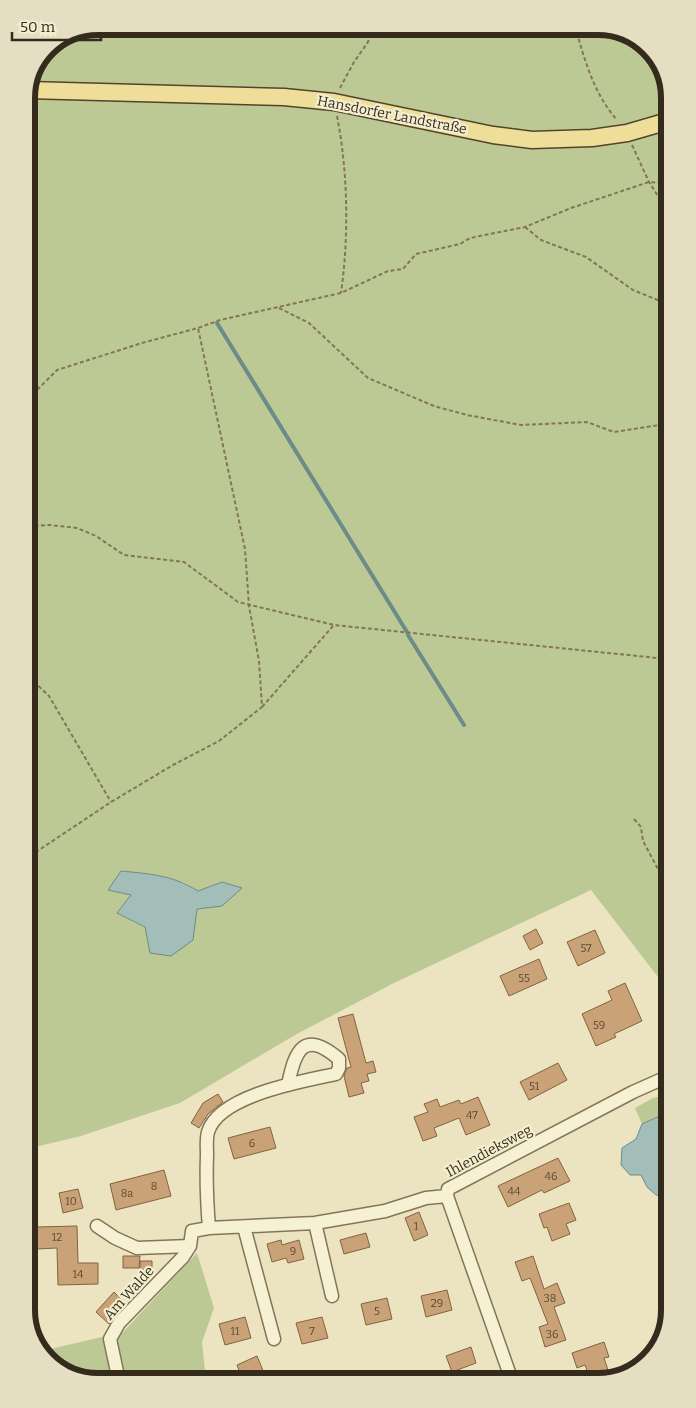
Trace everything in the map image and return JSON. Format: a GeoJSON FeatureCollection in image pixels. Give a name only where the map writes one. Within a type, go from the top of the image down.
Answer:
{"type":"FeatureCollection","features":[{"type":"Feature","properties":{"kind":"main road","name":"Hansdorfer Landstraße"},"geometry":{"type":"LineString","coordinates":[[36,90],[284,97],[334,102],[493,135],[532,140],[592,138],[627,133],[661,123]]}},
{"type":"Feature","properties":{"kind":"street","name":"Ihlendieksweg"},"geometry":{"type":"LineString","coordinates":[[509,1373],[447,1196],[448,1189],[633,1092],[661,1080]]}},
{"type":"Feature","properties":{"kind":"street"},"geometry":{"type":"LineString","coordinates":[[209,1228],[206,1186],[208,1132],[217,1117],[234,1105],[251,1096],[288,1085]]}},
{"type":"Feature","properties":{"kind":"street","name":"Am Walde"},"geometry":{"type":"LineString","coordinates":[[117,1373],[110,1339],[119,1323],[190,1246],[192,1231],[209,1228],[315,1223],[385,1211],[426,1198],[447,1196]]}},
{"type":"Feature","properties":{"kind":"street"},"geometry":{"type":"LineString","coordinates":[[315,1223],[332,1296]]}},
{"type":"Feature","properties":{"kind":"street","name":"Am Walde"},"geometry":{"type":"LineString","coordinates":[[97,1226],[137,1248],[190,1246]]}},
{"type":"Feature","properties":{"kind":"street"},"geometry":{"type":"LineString","coordinates":[[244,1227],[274,1339]]}},
{"type":"Feature","properties":{"kind":"path"},"geometry":{"type":"LineString","coordinates":[[341,293],[346,261],[345,179],[341,136],[334,102],[354,62],[368,42],[370,35]]}},
{"type":"Feature","properties":{"kind":"path"},"geometry":{"type":"LineString","coordinates":[[578,35],[591,77],[604,106],[627,133],[648,182],[661,201]]}},
{"type":"Feature","properties":{"kind":"path"},"geometry":{"type":"LineString","coordinates":[[35,392],[57,370],[220,320],[341,293],[388,271],[403,269],[416,254],[460,244],[470,238],[525,226],[648,182],[661,183]]}},
{"type":"Feature","properties":{"kind":"path"},"geometry":{"type":"LineString","coordinates":[[525,226],[541,240],[586,256],[633,290],[661,301]]}},
{"type":"Feature","properties":{"kind":"path"},"geometry":{"type":"LineString","coordinates":[[278,307],[309,323],[368,378],[434,406],[467,415],[521,425],[587,422],[614,432],[661,425]]}},
{"type":"Feature","properties":{"kind":"path"},"geometry":{"type":"LineString","coordinates":[[198,328],[245,548],[250,606],[259,661],[262,707]]}},
{"type":"Feature","properties":{"kind":"path"},"geometry":{"type":"LineString","coordinates":[[35,525],[50,524],[77,528],[96,536],[124,555],[184,562],[238,602],[334,625],[661,659]]}},
{"type":"Feature","properties":{"kind":"path"},"geometry":{"type":"LineString","coordinates":[[35,853],[111,802],[173,765],[220,741],[262,707],[334,625]]}},
{"type":"Feature","properties":{"kind":"path"},"geometry":{"type":"LineString","coordinates":[[35,683],[49,696],[111,802]]}},
{"type":"Feature","properties":{"kind":"path"},"geometry":{"type":"LineString","coordinates":[[634,819],[641,827],[643,841],[661,875]]}},
{"type":"Feature","properties":{"kind":"green space"},"geometry":{"type":"Polygon","coordinates":[[[98,35],[602,35],[619,38],[630,43],[643,53],[653,66],[660,85],[661,98],[661,981],[591,890],[394,983],[295,1035],[180,1103],[81,1136],[35,1147],[35,94],[41,70],[48,59],[66,43],[77,38],[98,35]],[[183,882],[132,894],[118,914],[145,927],[193,940],[197,909],[222,906],[222,882],[198,891],[183,882]]]}},
{"type":"Feature","properties":{"kind":"green space"},"geometry":{"type":"Polygon","coordinates":[[[661,1096],[661,1116],[642,1124],[635,1108],[653,1098],[661,1096]]]}},
{"type":"Feature","properties":{"kind":"green space"},"geometry":{"type":"Polygon","coordinates":[[[197,1253],[214,1308],[202,1342],[205,1373],[85,1372],[70,1367],[48,1349],[123,1332],[197,1253]]]}},
{"type":"Feature","properties":{"kind":"water"},"geometry":{"type":"Polygon","coordinates":[[[121,871],[170,878],[198,891],[222,882],[242,888],[222,906],[197,909],[193,940],[171,956],[150,953],[145,927],[117,913],[131,895],[108,890],[121,871]]]}},
{"type":"Feature","properties":{"kind":"water"},"geometry":{"type":"Polygon","coordinates":[[[661,1116],[661,1195],[656,1195],[647,1187],[641,1175],[630,1175],[621,1165],[622,1148],[636,1139],[642,1124],[661,1116]]]}},
{"type":"Feature","properties":{"kind":"building"},"geometry":{"type":"Polygon","coordinates":[[[536,929],[543,943],[530,950],[523,936],[536,929]]]}},
{"type":"Feature","properties":{"kind":"building"},"geometry":{"type":"Polygon","coordinates":[[[595,930],[605,953],[578,966],[567,942],[595,930]]]}},
{"type":"Feature","properties":{"kind":"building"},"geometry":{"type":"Polygon","coordinates":[[[539,959],[547,979],[509,996],[500,976],[539,959]]]}},
{"type":"Feature","properties":{"kind":"building"},"geometry":{"type":"Polygon","coordinates":[[[625,983],[642,1021],[614,1034],[616,1037],[596,1046],[582,1014],[612,1000],[608,991],[625,983]]]}},
{"type":"Feature","properties":{"kind":"building"},"geometry":{"type":"Polygon","coordinates":[[[353,1014],[366,1063],[373,1061],[376,1072],[367,1074],[369,1081],[361,1083],[364,1093],[349,1097],[344,1076],[347,1068],[351,1067],[338,1018],[353,1014]]]}},
{"type":"Feature","properties":{"kind":"building"},"geometry":{"type":"Polygon","coordinates":[[[558,1063],[567,1080],[529,1100],[520,1082],[558,1063]]]}},
{"type":"Feature","properties":{"kind":"building"},"geometry":{"type":"Polygon","coordinates":[[[218,1094],[223,1102],[208,1114],[199,1128],[191,1123],[203,1103],[218,1094]]]}},
{"type":"Feature","properties":{"kind":"building"},"geometry":{"type":"Polygon","coordinates":[[[478,1097],[490,1125],[466,1135],[459,1118],[434,1128],[437,1136],[423,1141],[414,1117],[428,1112],[424,1104],[437,1099],[440,1107],[459,1100],[461,1104],[478,1097]]]}},
{"type":"Feature","properties":{"kind":"building"},"geometry":{"type":"Polygon","coordinates":[[[270,1127],[276,1148],[234,1159],[228,1138],[270,1127]]]}},
{"type":"Feature","properties":{"kind":"building"},"geometry":{"type":"Polygon","coordinates":[[[558,1158],[570,1181],[544,1193],[542,1190],[508,1207],[498,1186],[558,1158]]]}},
{"type":"Feature","properties":{"kind":"building"},"geometry":{"type":"Polygon","coordinates":[[[164,1170],[171,1196],[116,1210],[110,1184],[164,1170]]]}},
{"type":"Feature","properties":{"kind":"building"},"geometry":{"type":"Polygon","coordinates":[[[78,1189],[83,1208],[63,1213],[59,1193],[78,1189]]]}},
{"type":"Feature","properties":{"kind":"building"},"geometry":{"type":"Polygon","coordinates":[[[569,1203],[576,1220],[566,1224],[570,1234],[552,1241],[547,1227],[544,1228],[539,1214],[569,1203]]]}},
{"type":"Feature","properties":{"kind":"building"},"geometry":{"type":"Polygon","coordinates":[[[419,1212],[428,1235],[414,1241],[405,1218],[419,1212]]]}},
{"type":"Feature","properties":{"kind":"building"},"geometry":{"type":"Polygon","coordinates":[[[77,1226],[78,1263],[98,1263],[98,1284],[58,1285],[57,1248],[37,1249],[37,1227],[77,1226]]]}},
{"type":"Feature","properties":{"kind":"building"},"geometry":{"type":"Polygon","coordinates":[[[366,1233],[370,1247],[344,1254],[340,1240],[366,1233]]]}},
{"type":"Feature","properties":{"kind":"building"},"geometry":{"type":"Polygon","coordinates":[[[281,1240],[282,1245],[299,1240],[304,1259],[288,1263],[286,1258],[272,1262],[267,1244],[281,1240]]]}},
{"type":"Feature","properties":{"kind":"building"},"geometry":{"type":"Polygon","coordinates":[[[123,1256],[140,1256],[139,1268],[123,1268],[123,1256]]]}},
{"type":"Feature","properties":{"kind":"building"},"geometry":{"type":"Polygon","coordinates":[[[533,1256],[544,1289],[557,1283],[565,1303],[554,1307],[566,1340],[545,1347],[539,1327],[548,1324],[530,1278],[522,1281],[515,1262],[533,1256]]]}},
{"type":"Feature","properties":{"kind":"building"},"geometry":{"type":"Polygon","coordinates":[[[140,1261],[152,1261],[152,1274],[140,1274],[140,1261]]]}},
{"type":"Feature","properties":{"kind":"building"},"geometry":{"type":"Polygon","coordinates":[[[447,1290],[452,1310],[426,1317],[421,1296],[447,1290]]]}},
{"type":"Feature","properties":{"kind":"building"},"geometry":{"type":"Polygon","coordinates":[[[114,1292],[126,1304],[109,1324],[96,1312],[114,1292]]]}},
{"type":"Feature","properties":{"kind":"building"},"geometry":{"type":"Polygon","coordinates":[[[387,1298],[392,1319],[366,1325],[361,1304],[387,1298]]]}},
{"type":"Feature","properties":{"kind":"building"},"geometry":{"type":"Polygon","coordinates":[[[245,1317],[251,1338],[225,1345],[219,1324],[245,1317]]]}},
{"type":"Feature","properties":{"kind":"building"},"geometry":{"type":"Polygon","coordinates":[[[322,1317],[328,1338],[302,1344],[296,1323],[322,1317]]]}},
{"type":"Feature","properties":{"kind":"building"},"geometry":{"type":"Polygon","coordinates":[[[604,1342],[609,1357],[604,1358],[608,1370],[599,1373],[588,1373],[585,1365],[577,1368],[572,1353],[604,1342]]]}},
{"type":"Feature","properties":{"kind":"building"},"geometry":{"type":"Polygon","coordinates":[[[471,1347],[476,1363],[452,1372],[446,1356],[471,1347]]]}},
{"type":"Feature","properties":{"kind":"building"},"geometry":{"type":"Polygon","coordinates":[[[257,1356],[264,1373],[240,1373],[237,1365],[257,1356]]]}},
{"type":"Feature","properties":{"kind":"waterway"},"geometry":{"type":"LineString","coordinates":[[217,323],[407,632]]}},
{"type":"Feature","properties":{"kind":"waterway"},"geometry":{"type":"LineString","coordinates":[[408,635],[464,725]]}}]}
